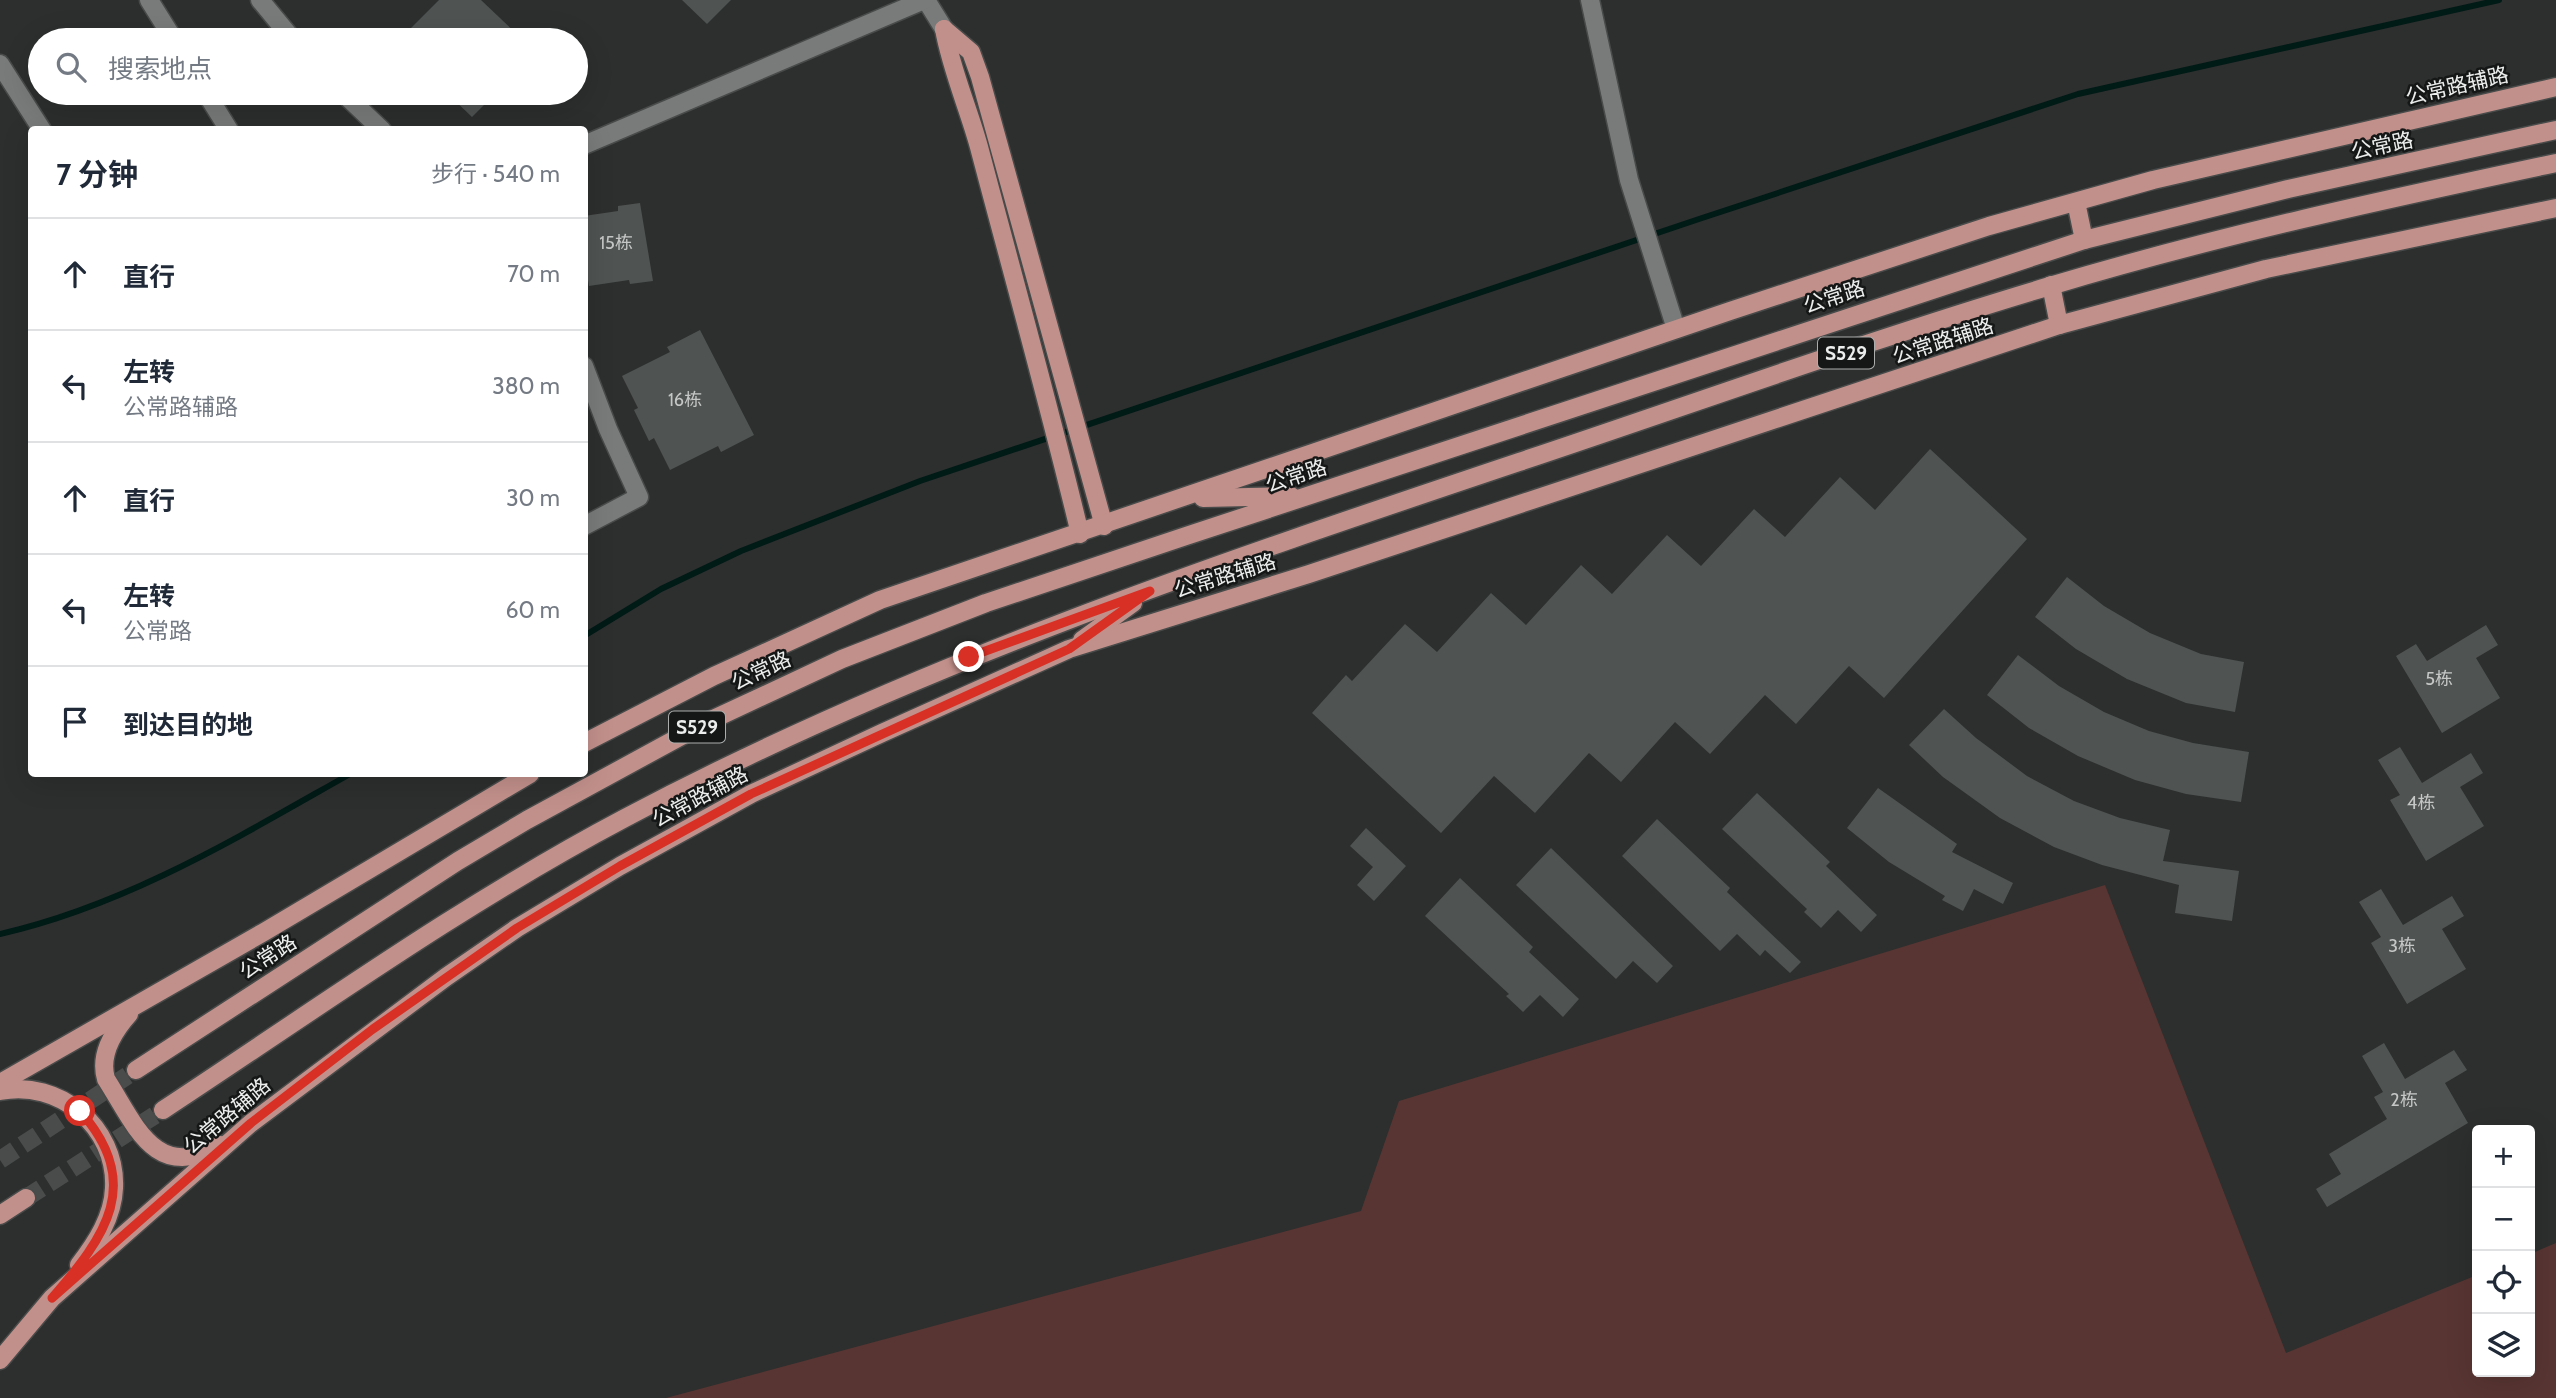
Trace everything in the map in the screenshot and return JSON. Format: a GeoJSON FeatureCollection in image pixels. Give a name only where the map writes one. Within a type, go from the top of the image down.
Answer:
{"type":"FeatureCollection","features":[{"type":"Feature","properties":{"kind":"main road"},"geometry":{"type":"LineString","coordinates":[[944,29],[971,52],[980,77],[1104,526]]}},
{"type":"Feature","properties":{"kind":"main road"},"geometry":{"type":"LineString","coordinates":[[944,29],[949,59],[976,137],[1047,392],[1080,534]]}},
{"type":"Feature","properties":{"kind":"main road","name":"公常路辅路"},"geometry":{"type":"LineString","coordinates":[[588,741],[714,676],[880,600],[1187,498],[1313,451],[1676,329],[1989,226],[2076,202],[2290,146],[2556,87]]}},
{"type":"Feature","properties":{"kind":"main road","name":"公常路"},"geometry":{"type":"LineString","coordinates":[[136,1070],[458,860],[707,722],[842,659],[986,603],[1508,427],[2084,240],[2288,189],[2556,131]]}},
{"type":"Feature","properties":{"kind":"main road","name":"S529"},"geometry":{"type":"LineString","coordinates":[[163,1110],[453,919],[621,820],[794,733],[969,657],[1293,538],[2051,285],[2218,241],[2556,163]]}},
{"type":"Feature","properties":{"kind":"main road"},"geometry":{"type":"LineString","coordinates":[[2076,202],[2084,240]]}},
{"type":"Feature","properties":{"kind":"main road","name":"公常路辅路"},"geometry":{"type":"LineString","coordinates":[[0,1360],[52,1298],[251,1123],[446,977],[517,928],[620,866],[751,794],[1069,649],[1309,574],[2059,325],[2266,268],[2556,208]]}},
{"type":"Feature","properties":{"kind":"main road"},"geometry":{"type":"LineString","coordinates":[[2051,285],[2059,325]]}},
{"type":"Feature","properties":{"kind":"main road"},"geometry":{"type":"LineString","coordinates":[[1187,498],[1312,495]]}},
{"type":"Feature","properties":{"kind":"main road"},"geometry":{"type":"LineString","coordinates":[[1069,649],[1150,591]]}},
{"type":"Feature","properties":{"kind":"main road"},"geometry":{"type":"LineString","coordinates":[[0,1083],[525,777]]}},
{"type":"Feature","properties":{"kind":"main road"},"geometry":{"type":"LineString","coordinates":[[141,1002],[115,1032],[104,1059],[103,1070],[149,1145],[163,1155],[189,1156],[215,1149],[251,1123]]}},
{"type":"Feature","properties":{"kind":"main road"},"geometry":{"type":"LineString","coordinates":[[0,1091],[33,1090],[61,1098],[80,1111],[95,1128],[112,1164],[114,1187],[111,1207],[102,1230],[85,1258],[52,1298]]}},
{"type":"Feature","properties":{"kind":"main road"},"geometry":{"type":"LineString","coordinates":[[0,1215],[26,1198]]}},
{"type":"Feature","properties":{"kind":"street"},"geometry":{"type":"LineString","coordinates":[[149,0],[166,28]]}},
{"type":"Feature","properties":{"kind":"street"},"geometry":{"type":"LineString","coordinates":[[260,0],[283,28]]}},
{"type":"Feature","properties":{"kind":"street"},"geometry":{"type":"LineString","coordinates":[[588,143],[925,0],[944,29]]}},
{"type":"Feature","properties":{"kind":"street"},"geometry":{"type":"LineString","coordinates":[[1590,0],[1633,197],[1676,329]]}},
{"type":"Feature","properties":{"kind":"street"},"geometry":{"type":"LineString","coordinates":[[0,64],[39,126]]}},
{"type":"Feature","properties":{"kind":"street"},"geometry":{"type":"LineString","coordinates":[[213,105],[227,126]]}},
{"type":"Feature","properties":{"kind":"street"},"geometry":{"type":"LineString","coordinates":[[356,105],[378,126]]}},
{"type":"Feature","properties":{"kind":"street"},"geometry":{"type":"LineString","coordinates":[[588,376],[639,497],[588,524]]}},
{"type":"Feature","properties":{"kind":"shaded area"},"geometry":{"type":"Polygon","coordinates":[[[2105,885],[2286,1353],[2472,1277],[2472,1377],[2535,1377],[2535,1252],[2556,1243],[2556,1398],[666,1398],[1361,1211],[1399,1101],[2105,885]]]}},
{"type":"Feature","properties":{"kind":"building"},"geometry":{"type":"Polygon","coordinates":[[[439,0],[481,0],[510,28],[411,28],[439,0]]]}},
{"type":"Feature","properties":{"kind":"building"},"geometry":{"type":"Polygon","coordinates":[[[682,0],[731,0],[707,24],[682,0]]]}},
{"type":"Feature","properties":{"kind":"building"},"geometry":{"type":"Polygon","coordinates":[[[460,105],[484,105],[472,117],[460,105]]]}},
{"type":"Feature","properties":{"kind":"building"},"geometry":{"type":"Polygon","coordinates":[[[640,203],[653,281],[630,284],[629,280],[589,286],[588,215],[618,211],[618,206],[640,203]]]}},
{"type":"Feature","properties":{"kind":"building"},"geometry":{"type":"Polygon","coordinates":[[[700,330],[754,435],[721,452],[718,446],[670,470],[654,438],[649,441],[634,410],[638,408],[622,376],[670,352],[667,347],[700,330]]]}},
{"type":"Feature","properties":{"kind":"building"},"geometry":{"type":"Polygon","coordinates":[[[1930,449],[2027,539],[1884,698],[1849,666],[1796,724],[1765,695],[1710,754],[1675,722],[1621,782],[1589,753],[1535,813],[1494,776],[1441,833],[1312,713],[1346,675],[1352,681],[1405,624],[1437,652],[1491,593],[1526,625],[1581,565],[1612,594],[1667,535],[1701,566],[1754,509],[1785,537],[1840,477],[1875,510],[1930,449]]]}},
{"type":"Feature","properties":{"kind":"building"},"geometry":{"type":"Polygon","coordinates":[[[2067,577],[2104,606],[2150,633],[2201,654],[2244,662],[2235,712],[2186,703],[2127,679],[2076,649],[2035,617],[2067,577]]]}},
{"type":"Feature","properties":{"kind":"building"},"geometry":{"type":"Polygon","coordinates":[[[2486,625],[2498,645],[2476,658],[2500,698],[2442,733],[2396,656],[2416,644],[2427,661],[2486,625]]]}},
{"type":"Feature","properties":{"kind":"building"},"geometry":{"type":"Polygon","coordinates":[[[2018,655],[2059,686],[2104,712],[2149,731],[2193,743],[2249,752],[2241,802],[2186,794],[2135,780],[2078,756],[2029,728],[1987,695],[2018,655]]]}},
{"type":"Feature","properties":{"kind":"building"},"geometry":{"type":"Polygon","coordinates":[[[1944,709],[1976,738],[2027,776],[2074,801],[2120,818],[2170,830],[2163,861],[2239,871],[2232,921],[2175,913],[2179,885],[2102,865],[2054,847],[2000,818],[1943,777],[1909,745],[1944,709]]]}},
{"type":"Feature","properties":{"kind":"building"},"geometry":{"type":"Polygon","coordinates":[[[2400,747],[2422,783],[2471,753],[2483,773],[2460,787],[2484,826],[2426,861],[2390,800],[2400,795],[2378,760],[2400,747]]]}},
{"type":"Feature","properties":{"kind":"building"},"geometry":{"type":"Polygon","coordinates":[[[1878,788],[1957,844],[1952,852],[2013,883],[2003,904],[1974,889],[1963,911],[1942,900],[1945,896],[1889,862],[1847,828],[1878,788]]]}},
{"type":"Feature","properties":{"kind":"building"},"geometry":{"type":"Polygon","coordinates":[[[1757,793],[1830,862],[1826,866],[1877,915],[1861,932],[1838,910],[1821,928],[1804,912],[1807,909],[1722,829],[1757,793]]]}},
{"type":"Feature","properties":{"kind":"building"},"geometry":{"type":"Polygon","coordinates":[[[1657,819],[1730,888],[1727,892],[1801,962],[1790,973],[1765,950],[1760,956],[1737,934],[1720,951],[1622,856],[1657,819]]]}},
{"type":"Feature","properties":{"kind":"building"},"geometry":{"type":"Polygon","coordinates":[[[1366,828],[1406,866],[1374,901],[1357,885],[1373,867],[1350,846],[1366,828]]]}},
{"type":"Feature","properties":{"kind":"building"},"geometry":{"type":"Polygon","coordinates":[[[1551,848],[1673,966],[1657,983],[1633,961],[1616,979],[1516,885],[1551,848]]]}},
{"type":"Feature","properties":{"kind":"building"},"geometry":{"type":"Polygon","coordinates":[[[1460,878],[1533,947],[1529,952],[1579,999],[1563,1017],[1540,995],[1523,1012],[1506,996],[1509,994],[1425,916],[1460,878]]]}},
{"type":"Feature","properties":{"kind":"building"},"geometry":{"type":"Polygon","coordinates":[[[2381,889],[2403,925],[2452,896],[2464,916],[2442,929],[2466,969],[2407,1004],[2371,943],[2381,937],[2359,902],[2381,889]]]}},
{"type":"Feature","properties":{"kind":"building"},"geometry":{"type":"Polygon","coordinates":[[[2384,1043],[2405,1079],[2454,1050],[2467,1070],[2445,1083],[2468,1123],[2327,1207],[2316,1189],[2341,1174],[2329,1154],[2387,1119],[2374,1097],[2383,1092],[2362,1056],[2384,1043]]]}},
{"type":"Feature","properties":{"kind":"waterway"},"geometry":{"type":"LineString","coordinates":[[588,634],[661,589],[741,551],[920,481],[1699,219],[2078,94],[2499,0]]}},
{"type":"Feature","properties":{"kind":"waterway"},"geometry":{"type":"LineString","coordinates":[[0,934],[93,906],[181,867],[345,777]]}},
{"type":"Feature","properties":{"kind":"tunnel"},"geometry":{"type":"LineString","coordinates":[[0,1160],[136,1070]]}},
{"type":"Feature","properties":{"kind":"tunnel"},"geometry":{"type":"LineString","coordinates":[[26,1198],[163,1110]]}},
{"type":"Feature","properties":{"kind":"route"},"geometry":{"type":"LineString","coordinates":[[80,1111],[105,1142],[112,1164],[114,1187],[111,1207],[102,1230],[85,1258],[52,1298],[251,1123],[373,1029],[517,928],[620,866],[751,794],[1069,649],[1150,591],[969,657]]}}]}
